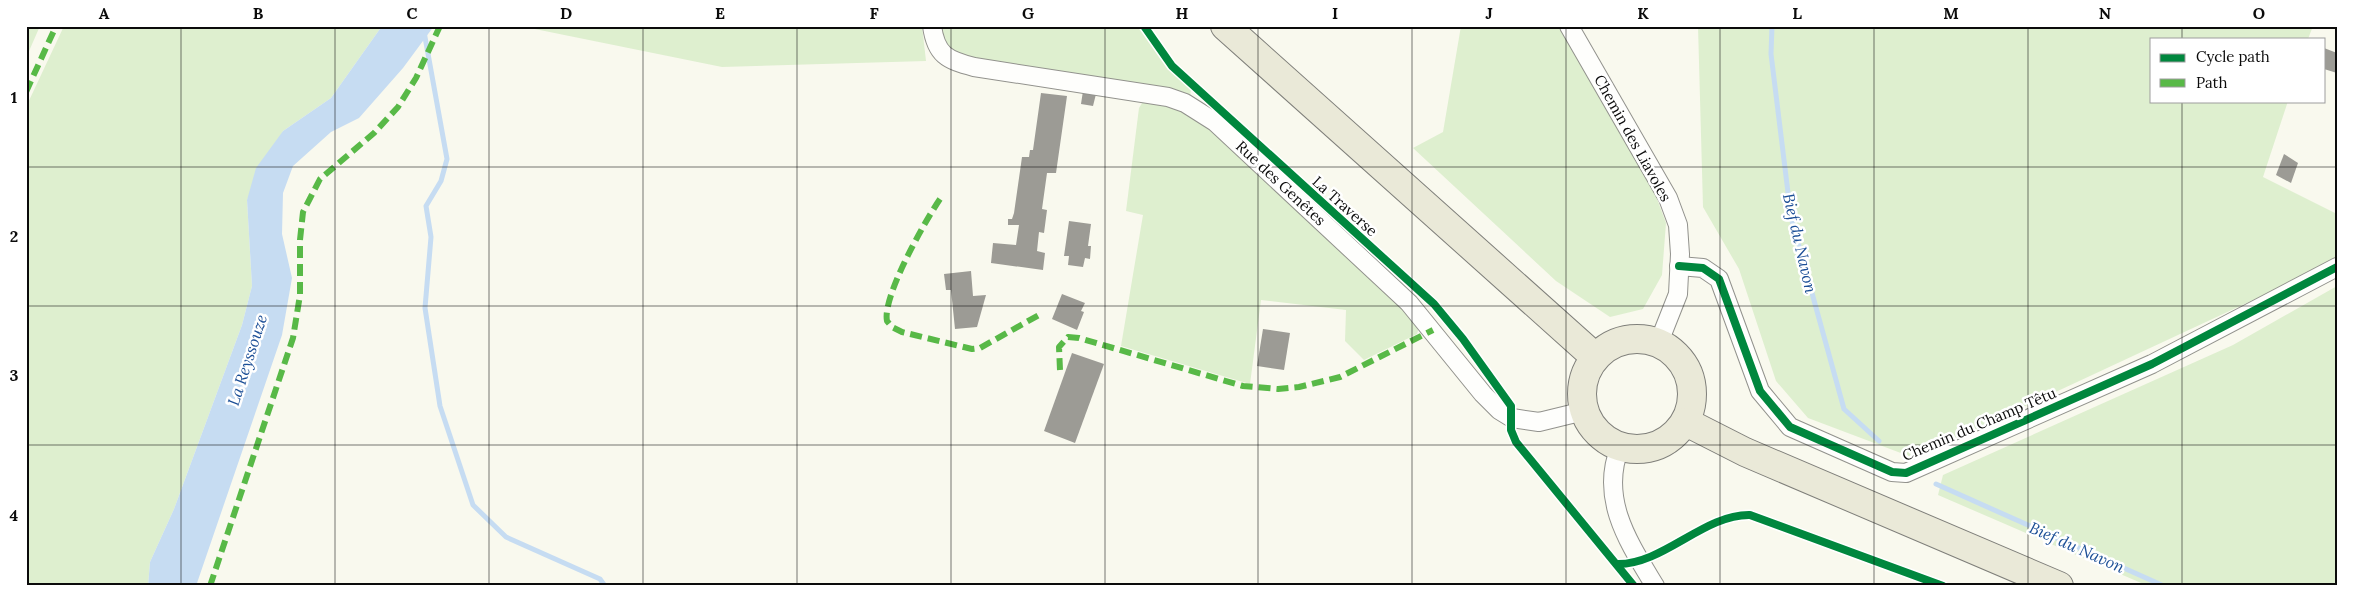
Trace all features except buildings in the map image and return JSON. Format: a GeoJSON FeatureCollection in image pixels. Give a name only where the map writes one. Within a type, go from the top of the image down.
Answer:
{"type":"FeatureCollection","features":[{"type":"Feature","properties":{"kind":"main road"},"geometry":{"type":"LineString","coordinates":[[1225,26],[1595,357]]}},
{"type":"Feature","properties":{"kind":"main road"},"geometry":{"type":"LineString","coordinates":[[1642,338],[1658,342],[1675,353],[1687,368],[1693,386],[1692,405],[1686,422],[1674,437],[1658,446],[1639,450],[1620,447],[1604,439],[1598,433],[1584,411],[1581,392],[1586,373],[1595,357],[1609,346],[1625,340],[1642,338]]}},
{"type":"Feature","properties":{"kind":"main road"},"geometry":{"type":"LineString","coordinates":[[1686,422],[1745,452],[2059,586]]}},
{"type":"Feature","properties":{"kind":"street","name":"Rue des Genêtes"},"geometry":{"type":"LineString","coordinates":[[932,26],[934,43],[940,52],[958,63],[1168,97],[1200,111],[1215,122],[1409,303],[1483,394],[1499,410],[1512,418],[1539,422],[1584,411]]}},
{"type":"Feature","properties":{"kind":"street","name":"Chemin des Liavoles"},"geometry":{"type":"LineString","coordinates":[[1569,26],[1668,198],[1678,225],[1678,294],[1658,342]]}},
{"type":"Feature","properties":{"kind":"street","name":"Chemin du Champ Têtu"},"geometry":{"type":"LineString","coordinates":[[1679,266],[1703,268],[1719,279],[1760,391],[1790,427],[1884,469],[1892,472],[1906,473],[2152,364],[2337,267]]}},
{"type":"Feature","properties":{"kind":"street"},"geometry":{"type":"LineString","coordinates":[[1620,447],[1612,474],[1616,508],[1622,529],[1655,586]]}},
{"type":"Feature","properties":{"kind":"green space"},"geometry":{"type":"Polygon","coordinates":[[[26,26],[40,26],[26,58],[26,26]]]}},
{"type":"Feature","properties":{"kind":"green space"},"geometry":{"type":"Polygon","coordinates":[[[64,26],[382,26],[331,98],[283,131],[247,200],[252,286],[242,325],[174,509],[150,562],[148,586],[26,586],[26,107],[64,26]]]}},
{"type":"Feature","properties":{"kind":"green space"},"geometry":{"type":"Polygon","coordinates":[[[520,26],[922,26],[926,61],[722,67],[520,26]]]}},
{"type":"Feature","properties":{"kind":"green space"},"geometry":{"type":"Polygon","coordinates":[[[936,26],[1138,26],[1170,68],[1191,88],[1190,96],[964,58],[947,45],[936,26]]]}},
{"type":"Feature","properties":{"kind":"green space"},"geometry":{"type":"Polygon","coordinates":[[[1461,26],[1560,26],[1650,180],[1666,223],[1662,275],[1643,309],[1610,317],[1556,281],[1413,148],[1443,132],[1461,26]]]}},
{"type":"Feature","properties":{"kind":"green space"},"geometry":{"type":"Polygon","coordinates":[[[1698,26],[2313,26],[2308,38],[2150,38],[2150,102],[2288,102],[2263,177],[2337,214],[2337,256],[2313,272],[1914,458],[1808,418],[1776,381],[1739,269],[1703,207],[1698,26]]]}},
{"type":"Feature","properties":{"kind":"green space"},"geometry":{"type":"Polygon","coordinates":[[[1144,100],[1173,105],[1208,126],[1401,305],[1419,327],[1417,334],[1364,360],[1345,341],[1346,310],[1261,300],[1250,384],[1121,346],[1143,215],[1126,211],[1139,108],[1144,100]]]}},
{"type":"Feature","properties":{"kind":"green space"},"geometry":{"type":"Polygon","coordinates":[[[2337,286],[2337,586],[2148,586],[1938,495],[1943,475],[2233,345],[2337,286]]]}},
{"type":"Feature","properties":{"kind":"water","name":"La Reyssouze"},"geometry":{"type":"Polygon","coordinates":[[[382,26],[434,26],[403,68],[359,118],[331,132],[293,166],[283,193],[282,234],[292,278],[282,335],[196,586],[148,586],[150,562],[174,509],[242,325],[252,286],[247,200],[256,168],[283,131],[331,98],[382,26]]]}},
{"type":"Feature","properties":{"kind":"waterway"},"geometry":{"type":"LineString","coordinates":[[423,26],[447,159],[441,181],[426,206],[431,237],[425,308],[440,406],[473,505],[506,537],[600,579],[605,586]]}},
{"type":"Feature","properties":{"kind":"waterway","name":"Bief du Navon"},"geometry":{"type":"LineString","coordinates":[[1772,26],[1771,54],[1791,217],[1844,409],[1879,441]]}},
{"type":"Feature","properties":{"kind":"waterway","name":"Bief du Navon"},"geometry":{"type":"LineString","coordinates":[[1936,484],[2164,586]]}},
{"type":"Feature","properties":{"kind":"marked path"},"geometry":{"type":"LineString","coordinates":[[26,92],[56,26]]}},
{"type":"Feature","properties":{"kind":"marked path"},"geometry":{"type":"LineString","coordinates":[[210,586],[293,338],[300,295],[300,240],[303,212],[320,179],[374,133],[398,107],[416,78],[440,26]]}},
{"type":"Feature","properties":{"kind":"marked path"},"geometry":{"type":"LineString","coordinates":[[940,199],[915,241],[891,295],[887,310],[887,321],[892,327],[902,332],[972,349],[980,348],[1039,315]]}},
{"type":"Feature","properties":{"kind":"marked path"},"geometry":{"type":"LineString","coordinates":[[1060,370],[1059,347],[1068,337],[1079,338],[1243,386],[1278,389],[1299,387],[1340,377],[1433,330]]}},
{"type":"Feature","properties":{"kind":"cycle path","name":"La Traverse"},"geometry":{"type":"LineString","coordinates":[[1144,26],[1172,66],[1434,304],[1463,339],[1511,406],[1511,430],[1516,442],[1634,586]]}},
{"type":"Feature","properties":{"kind":"cycle path"},"geometry":{"type":"LineString","coordinates":[[1679,266],[1703,268],[1719,279],[1760,391],[1790,427],[1892,472],[1906,473],[2152,364],[2337,267]]}},
{"type":"Feature","properties":{"kind":"cycle path"},"geometry":{"type":"LineString","coordinates":[[1617,564],[1651,557],[1716,522],[1750,515],[1943,586]]}}]}
